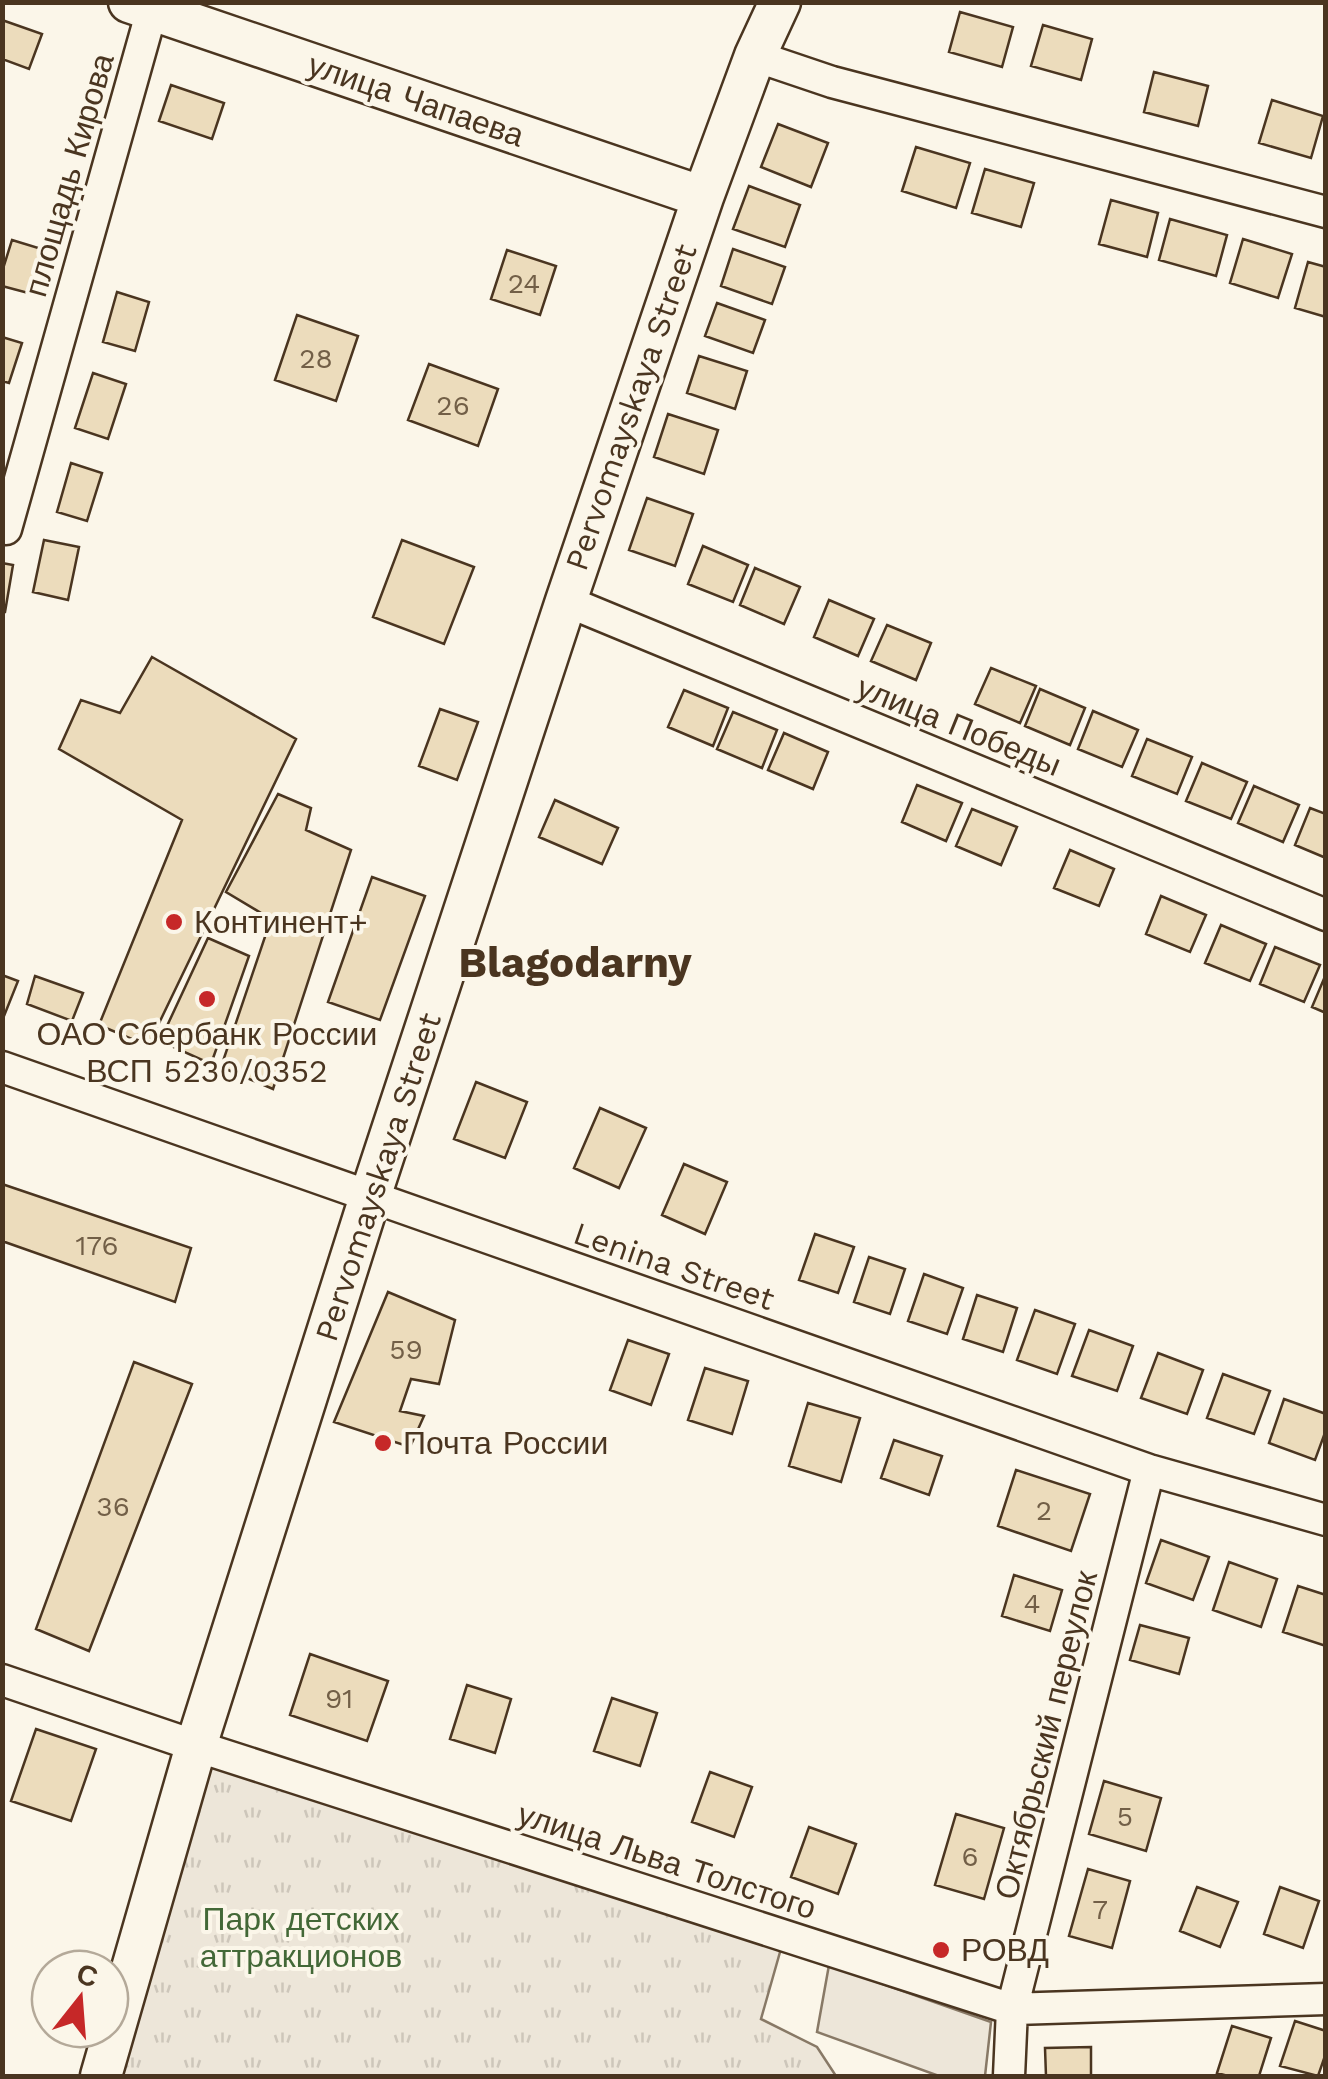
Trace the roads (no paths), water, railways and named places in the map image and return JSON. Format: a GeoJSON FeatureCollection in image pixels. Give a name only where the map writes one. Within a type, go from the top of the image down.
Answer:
{"type":"FeatureCollection","features":[{"type":"Feature","properties":{"kind":"main road","name":"Pervomayskaya Street"},"geometry":{"type":"LineString","coordinates":[[101,2076],[196,1746],[370,1197],[702,198],[780,2]]}},
{"type":"Feature","properties":{"kind":"main road","name":"улица Чапаева"},"geometry":{"type":"LineString","coordinates":[[140,6],[702,198]]}},
{"type":"Feature","properties":{"kind":"street","name":"площадь Кирова"},"geometry":{"type":"LineString","coordinates":[[2,528],[6,529],[140,6]]}},
{"type":"Feature","properties":{"kind":"street"},"geometry":{"type":"LineString","coordinates":[[756,56],[851,87],[1326,212]]}},
{"type":"Feature","properties":{"kind":"street","name":"улица Победы"},"geometry":{"type":"LineString","coordinates":[[566,601],[1326,915]]}},
{"type":"Feature","properties":{"kind":"street","name":"Lenina Street"},"geometry":{"type":"LineString","coordinates":[[2,1066],[1149,1470],[1326,1520]]}},
{"type":"Feature","properties":{"kind":"street","name":"Октябрьский переулок"},"geometry":{"type":"LineString","coordinates":[[1009,2076],[1012,2010],[1149,1470]]}},
{"type":"Feature","properties":{"kind":"street","name":"улица Льва Толстого"},"geometry":{"type":"LineString","coordinates":[[2,1680],[1012,2010],[1326,1999]]}},
{"type":"Feature","properties":{"kind":"place","name":"Континент+"},"geometry":{"type":"Point","coordinates":[174,922]}},
{"type":"Feature","properties":{"kind":"place","name":"ОАО Сбербанк России ВСП 5230/0352"},"geometry":{"type":"Point","coordinates":[207,999]}},
{"type":"Feature","properties":{"kind":"place","name":"Почта России"},"geometry":{"type":"Point","coordinates":[383,1443]}},
{"type":"Feature","properties":{"kind":"place","name":"РОВД"},"geometry":{"type":"Point","coordinates":[941,1950]}},
{"type":"Feature","properties":{"kind":"district","name":"Blagodarny"},"geometry":{"type":"Point","coordinates":[575,962]}},
{"type":"Feature","properties":{"kind":"park label","name":"Парк детских аттракционов"},"geometry":{"type":"Point","coordinates":[301,1938]}}]}
